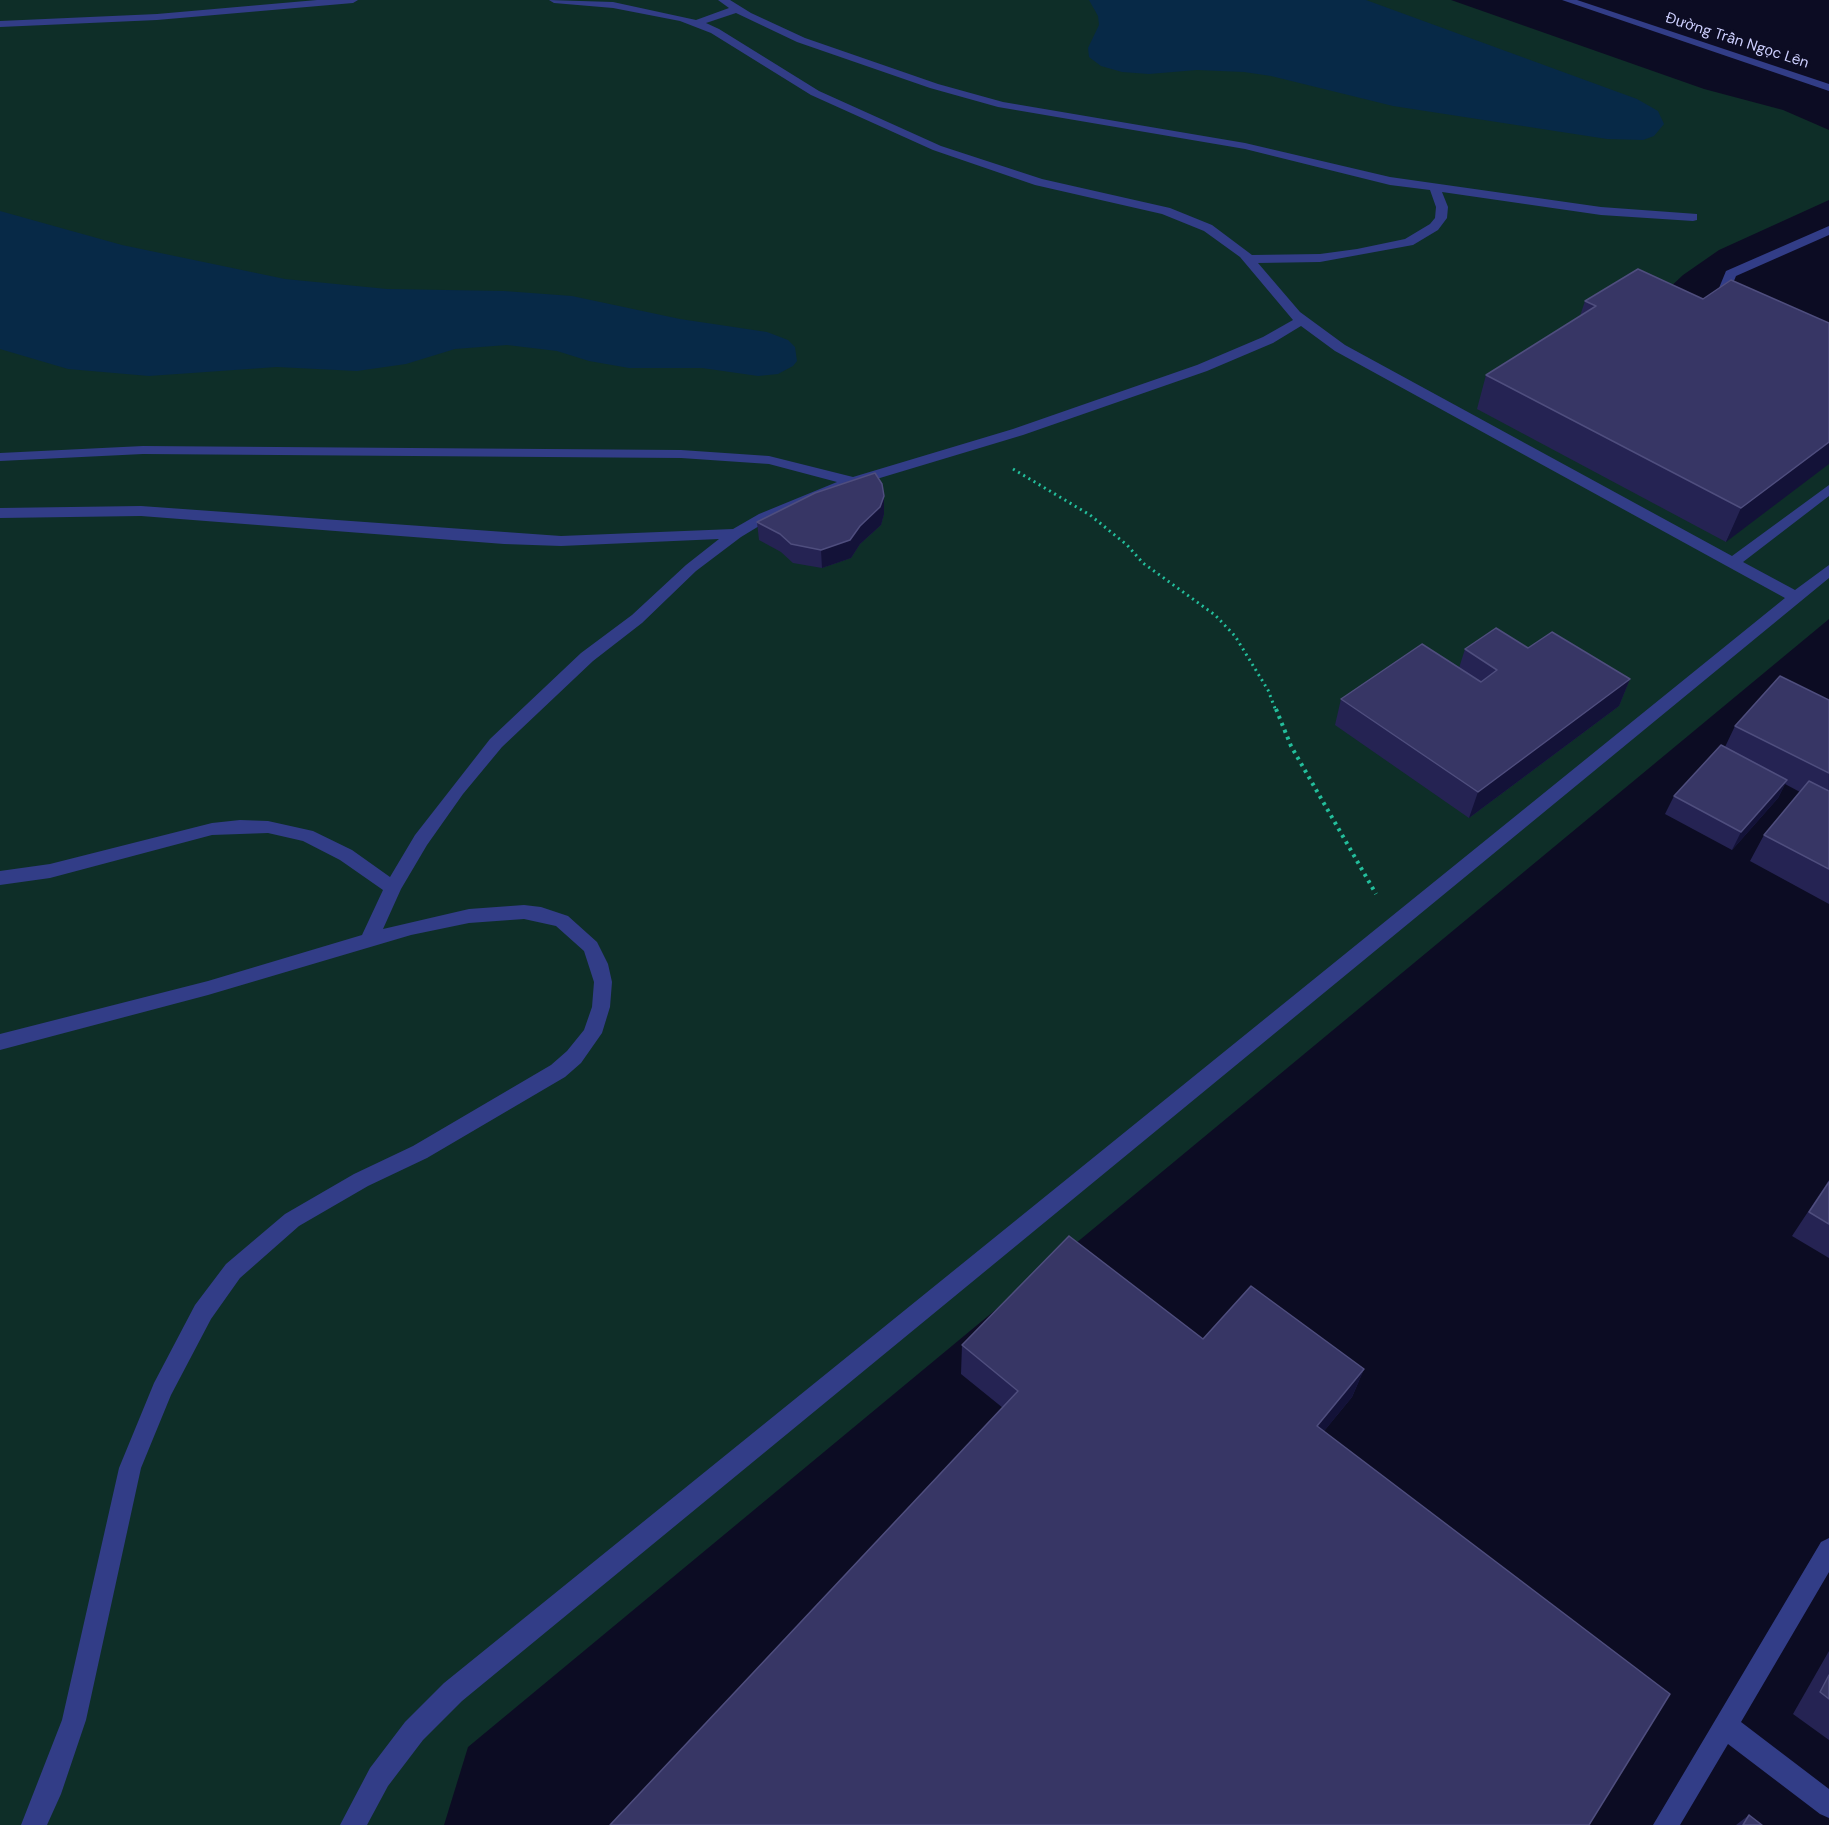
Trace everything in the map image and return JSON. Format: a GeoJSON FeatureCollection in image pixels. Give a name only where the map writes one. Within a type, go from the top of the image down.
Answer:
{"type":"FeatureCollection","features":[{"type":"Feature","properties":{"kind":"street"},"geometry":{"type":"LineString","coordinates":[[0,24],[157,17],[353,0]]}},
{"type":"Feature","properties":{"kind":"street"},"geometry":{"type":"LineString","coordinates":[[554,0],[648,11],[697,23],[815,93],[899,133],[986,166],[1039,182],[1188,218],[1227,240],[1249,259],[1280,300],[1302,320],[1340,348],[1796,597]]}},
{"type":"Feature","properties":{"kind":"street"},"geometry":{"type":"LineString","coordinates":[[723,0],[801,40],[934,86],[993,103],[1245,146],[1352,174],[1601,211],[1693,217]]}},
{"type":"Feature","properties":{"kind":"street","name":"Đường Trần Ngọc Lên"},"geometry":{"type":"LineString","coordinates":[[1567,0],[1829,88]]}},
{"type":"Feature","properties":{"kind":"street"},"geometry":{"type":"LineString","coordinates":[[697,23],[737,9]]}},
{"type":"Feature","properties":{"kind":"street"},"geometry":{"type":"LineString","coordinates":[[1249,259],[1320,258],[1409,242],[1434,228],[1441,218],[1442,207],[1434,186]]}},
{"type":"Feature","properties":{"kind":"street"},"geometry":{"type":"LineString","coordinates":[[1747,312],[1728,296],[1725,288],[1730,274],[1829,230]]}},
{"type":"Feature","properties":{"kind":"street"},"geometry":{"type":"LineString","coordinates":[[369,940],[393,888],[422,840],[457,790],[496,743],[587,657],[637,619],[692,568],[736,534],[793,503],[852,481],[966,447],[1191,372],[1268,340],[1302,320]]}},
{"type":"Feature","properties":{"kind":"street"},"geometry":{"type":"LineString","coordinates":[[0,457],[165,450],[681,454],[769,460],[852,481]]}},
{"type":"Feature","properties":{"kind":"street"},"geometry":{"type":"LineString","coordinates":[[1733,562],[1829,489]]}},
{"type":"Feature","properties":{"kind":"street"},"geometry":{"type":"LineString","coordinates":[[0,513],[152,511],[527,540],[609,541],[736,534]]}},
{"type":"Feature","properties":{"kind":"street"},"geometry":{"type":"LineString","coordinates":[[353,1825],[379,1777],[414,1731],[453,1692],[1829,570]]}},
{"type":"Feature","properties":{"kind":"street"},"geometry":{"type":"LineString","coordinates":[[0,878],[60,869],[212,829],[240,826],[268,827],[307,836],[346,855],[393,888]]}},
{"type":"Feature","properties":{"kind":"street"},"geometry":{"type":"LineString","coordinates":[[0,1042],[208,988],[411,928],[469,916],[524,912],[542,914],[562,921],[579,933],[591,947],[599,964],[603,982],[601,1007],[592,1033],[584,1045],[558,1071],[420,1152],[361,1180],[292,1220],[234,1271],[203,1312],[162,1390],[130,1468],[118,1512],[91,1650],[74,1720],[48,1794],[33,1825]]}},
{"type":"Feature","properties":{"kind":"street"},"geometry":{"type":"LineString","coordinates":[[1666,1825],[1829,1550]]}},
{"type":"Feature","properties":{"kind":"street"},"geometry":{"type":"LineString","coordinates":[[1725,1726],[1829,1805]]}},
{"type":"Feature","properties":{"kind":"path"},"geometry":{"type":"LineString","coordinates":[[966,447],[1030,478],[1090,515],[1127,545],[1143,563],[1215,615],[1235,636],[1268,690],[1291,746],[1394,925]]}},
{"type":"Feature","properties":{"kind":"green space"},"geometry":{"type":"Polygon","coordinates":[[[0,0],[1451,0],[1704,89],[1783,110],[1829,130],[1829,200],[1719,250],[1683,275],[1667,290],[1829,363],[1829,619],[468,1747],[444,1825],[0,1825],[0,0]]]}},
{"type":"Feature","properties":{"kind":"water"},"geometry":{"type":"Polygon","coordinates":[[[1089,0],[1366,0],[1637,99],[1658,111],[1664,124],[1654,136],[1643,140],[1607,139],[1393,106],[1271,76],[1244,72],[1197,70],[1149,74],[1122,72],[1101,66],[1089,57],[1088,48],[1099,25],[1098,16],[1089,0]]]}},
{"type":"Feature","properties":{"kind":"water"},"geometry":{"type":"Polygon","coordinates":[[[0,211],[122,245],[285,279],[387,289],[504,291],[572,296],[680,319],[767,332],[788,340],[795,347],[797,361],[793,366],[778,374],[758,376],[702,368],[629,368],[589,361],[557,351],[507,345],[455,349],[406,364],[357,371],[277,367],[149,376],[68,369],[0,349],[0,211]]]}},
{"type":"Feature","properties":{"kind":"building"},"geometry":{"type":"Polygon","coordinates":[[[1638,269],[1703,299],[1731,280],[1829,323],[1829,442],[1741,508],[1486,375],[1596,306],[1585,301],[1638,269]]]}},
{"type":"Feature","properties":{"kind":"building"},"geometry":{"type":"Polygon","coordinates":[[[875,473],[882,484],[884,496],[880,507],[860,526],[850,540],[821,550],[791,544],[780,534],[757,522],[815,493],[875,473]]]}},
{"type":"Feature","properties":{"kind":"building"},"geometry":{"type":"Polygon","coordinates":[[[1496,628],[1528,648],[1552,632],[1630,679],[1478,792],[1341,699],[1422,644],[1481,682],[1497,670],[1465,649],[1496,628]]]}},
{"type":"Feature","properties":{"kind":"building"},"geometry":{"type":"Polygon","coordinates":[[[1780,676],[1829,700],[1829,773],[1735,726],[1780,676]]]}},
{"type":"Feature","properties":{"kind":"building"},"geometry":{"type":"Polygon","coordinates":[[[1721,745],[1787,780],[1741,832],[1674,796],[1721,745]]]}},
{"type":"Feature","properties":{"kind":"building"},"geometry":{"type":"Polygon","coordinates":[[[1809,781],[1829,791],[1829,869],[1764,835],[1809,781]]]}},
{"type":"Feature","properties":{"kind":"building"},"geometry":{"type":"Polygon","coordinates":[[[1829,1182],[1829,1224],[1809,1212],[1829,1182]]]}},
{"type":"Feature","properties":{"kind":"building"},"geometry":{"type":"Polygon","coordinates":[[[1069,1236],[1203,1339],[1251,1286],[1364,1369],[1317,1426],[1670,1694],[1589,1825],[610,1825],[1018,1391],[962,1345],[1069,1236]]]}},
{"type":"Feature","properties":{"kind":"building"},"geometry":{"type":"Polygon","coordinates":[[[1829,1675],[1829,1699],[1820,1692],[1829,1675]]]}},
{"type":"Feature","properties":{"kind":"building"},"geometry":{"type":"Polygon","coordinates":[[[1749,1815],[1762,1825],[1743,1825],[1749,1815]]]}}]}
